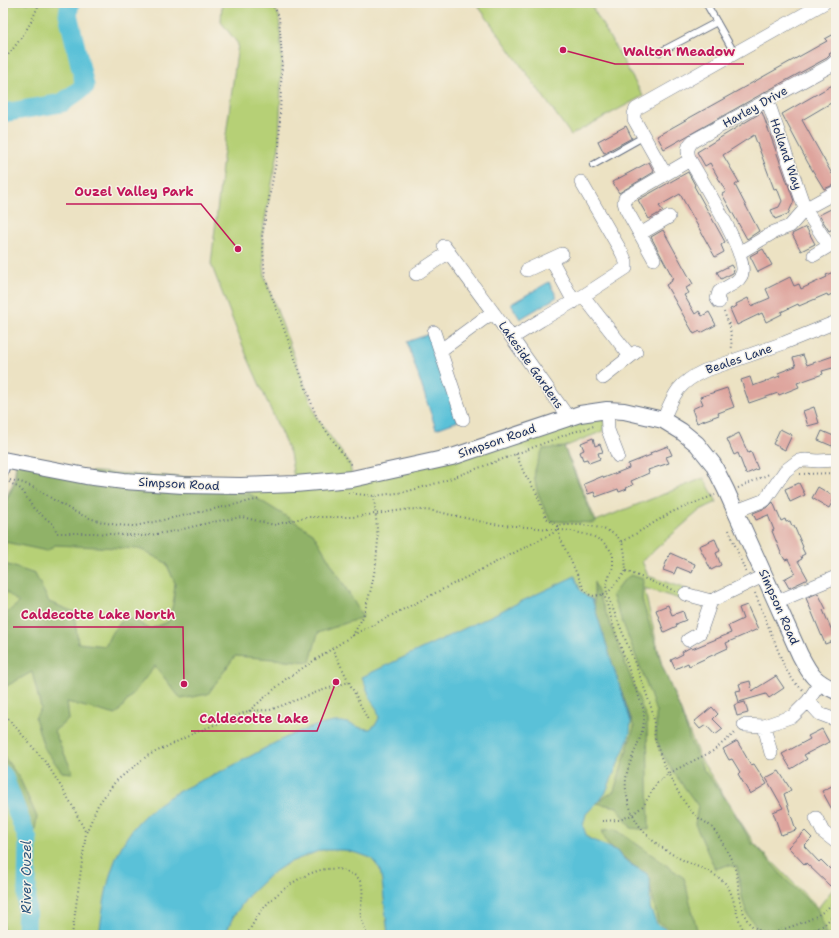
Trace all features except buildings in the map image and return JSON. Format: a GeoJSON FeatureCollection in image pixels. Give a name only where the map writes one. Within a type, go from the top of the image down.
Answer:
{"type":"FeatureCollection","features":[{"type":"Feature","properties":{"kind":"street"},"geometry":{"type":"LineString","coordinates":[[665,174],[634,119],[636,109],[824,3]]}},
{"type":"Feature","properties":{"kind":"street","name":"Harley Drive"},"geometry":{"type":"LineString","coordinates":[[690,160],[687,150],[691,142],[767,100],[834,68]]}},
{"type":"Feature","properties":{"kind":"street","name":"Holland Way"},"geometry":{"type":"LineString","coordinates":[[767,100],[805,209],[829,246],[814,255]]}},
{"type":"Feature","properties":{"kind":"street"},"geometry":{"type":"LineString","coordinates":[[654,259],[624,205],[625,198],[690,160],[735,241],[743,268],[741,276],[719,292],[717,295],[718,302]]}},
{"type":"Feature","properties":{"kind":"street"},"geometry":{"type":"LineString","coordinates":[[512,338],[579,299],[626,268],[626,262],[622,253],[581,182]]}},
{"type":"Feature","properties":{"kind":"street"},"geometry":{"type":"LineString","coordinates":[[739,253],[774,232],[790,226],[805,209],[836,192]]}},
{"type":"Feature","properties":{"kind":"street"},"geometry":{"type":"LineString","coordinates":[[640,234],[668,217]]}},
{"type":"Feature","properties":{"kind":"street","name":"Lakeside Gardens"},"geometry":{"type":"LineString","coordinates":[[416,274],[446,249],[512,338],[568,418]]}},
{"type":"Feature","properties":{"kind":"street"},"geometry":{"type":"LineString","coordinates":[[527,270],[556,257],[579,299],[634,354],[603,378]]}},
{"type":"Feature","properties":{"kind":"street","name":"Lakeside Gardens"},"geometry":{"type":"LineString","coordinates":[[441,350],[493,312]]}},
{"type":"Feature","properties":{"kind":"street","name":"Beales Lane"},"geometry":{"type":"LineString","coordinates":[[663,420],[681,385],[692,376],[784,343],[836,322]]}},
{"type":"Feature","properties":{"kind":"street"},"geometry":{"type":"LineString","coordinates":[[434,332],[463,418]]}},
{"type":"Feature","properties":{"kind":"street","name":"Simpson Road"},"geometry":{"type":"LineString","coordinates":[[6,461],[86,476],[124,481],[183,485],[287,485],[352,478],[452,457],[580,414],[607,417],[624,411],[663,420],[681,431],[697,444],[713,464],[810,674],[813,693],[836,691]]}},
{"type":"Feature","properties":{"kind":"street"},"geometry":{"type":"LineString","coordinates":[[607,417],[608,430],[618,456]]}},
{"type":"Feature","properties":{"kind":"street"},"geometry":{"type":"LineString","coordinates":[[736,511],[765,500],[785,471],[798,461],[836,460]]}},
{"type":"Feature","properties":{"kind":"street"},"geometry":{"type":"LineString","coordinates":[[685,594],[711,601],[765,575]]}},
{"type":"Feature","properties":{"kind":"street"},"geometry":{"type":"LineString","coordinates":[[776,602],[836,577]]}},
{"type":"Feature","properties":{"kind":"street"},"geometry":{"type":"LineString","coordinates":[[688,640],[700,633],[711,601]]}},
{"type":"Feature","properties":{"kind":"street"},"geometry":{"type":"LineString","coordinates":[[813,693],[820,714],[836,720]]}},
{"type":"Feature","properties":{"kind":"street"},"geometry":{"type":"LineString","coordinates":[[744,725],[764,726],[793,716],[813,693]]}},
{"type":"Feature","properties":{"kind":"street"},"geometry":{"type":"LineString","coordinates":[[764,726],[771,753]]}},
{"type":"Feature","properties":{"kind":"street"},"geometry":{"type":"LineString","coordinates":[[816,818],[823,832],[836,842]]}},
{"type":"Feature","properties":{"kind":"lane"},"geometry":{"type":"LineString","coordinates":[[706,3],[735,54]]}},
{"type":"Feature","properties":{"kind":"lane"},"geometry":{"type":"LineString","coordinates":[[660,52],[717,22]]}},
{"type":"Feature","properties":{"kind":"lane"},"geometry":{"type":"LineString","coordinates":[[593,165],[644,137]]}},
{"type":"Feature","properties":{"kind":"lane"},"geometry":{"type":"LineString","coordinates":[[3,477],[6,461]]}},
{"type":"Feature","properties":{"kind":"path"},"geometry":{"type":"LineString","coordinates":[[3,61],[30,26],[39,3]]}},
{"type":"Feature","properties":{"kind":"path"},"geometry":{"type":"LineString","coordinates":[[272,3],[278,16],[282,59],[279,147],[262,235],[265,278],[317,418],[350,464],[352,478]]}},
{"type":"Feature","properties":{"kind":"path"},"geometry":{"type":"LineString","coordinates":[[718,302],[730,327],[733,361]]}},
{"type":"Feature","properties":{"kind":"path"},"geometry":{"type":"LineString","coordinates":[[558,526],[560,538],[587,594],[593,597],[605,594],[626,571],[622,542],[609,531],[588,525],[569,524],[558,526],[546,518],[536,492],[524,473],[516,454],[607,417]]}},
{"type":"Feature","properties":{"kind":"path"},"geometry":{"type":"LineString","coordinates":[[9,482],[21,489],[34,509],[54,524],[57,533],[94,533],[144,536],[242,517],[274,525],[306,517],[353,517],[411,508],[434,511],[492,524],[572,531],[592,536],[602,541],[613,554],[613,567],[606,585],[605,594],[615,631],[643,708],[644,721],[626,776],[626,790],[632,815],[645,834],[660,848],[711,873],[723,881],[729,888],[740,924],[748,935]]}},
{"type":"Feature","properties":{"kind":"path"},"geometry":{"type":"LineString","coordinates":[[622,542],[672,512],[714,496],[711,490]]}},
{"type":"Feature","properties":{"kind":"path"},"geometry":{"type":"LineString","coordinates":[[353,635],[363,617],[371,589],[376,563],[378,540],[374,496]]}},
{"type":"Feature","properties":{"kind":"path"},"geometry":{"type":"LineString","coordinates":[[726,524],[785,668],[795,683],[813,693]]}},
{"type":"Feature","properties":{"kind":"path"},"geometry":{"type":"LineString","coordinates":[[72,935],[86,833],[98,805],[115,782],[147,756],[197,732],[248,711],[286,679],[353,635],[558,530]]}},
{"type":"Feature","properties":{"kind":"path"},"geometry":{"type":"LineString","coordinates":[[626,571],[685,594]]}},
{"type":"Feature","properties":{"kind":"path"},"geometry":{"type":"LineString","coordinates":[[605,594],[653,712],[654,736],[662,758],[681,796],[695,815],[706,822],[714,830],[733,863],[739,886],[743,913],[748,922],[754,928],[773,933],[817,916],[828,908],[836,899]]}},
{"type":"Feature","properties":{"kind":"path"},"geometry":{"type":"LineString","coordinates":[[332,648],[368,720]]}},
{"type":"Feature","properties":{"kind":"path"},"geometry":{"type":"LineString","coordinates":[[248,711],[270,710],[320,691],[349,682]]}},
{"type":"Feature","properties":{"kind":"path"},"geometry":{"type":"LineString","coordinates":[[3,712],[47,764],[71,803],[86,833]]}},
{"type":"Feature","properties":{"kind":"path"},"geometry":{"type":"LineString","coordinates":[[602,821],[619,820],[632,815],[644,805],[656,784],[669,773],[713,751],[744,725]]}},
{"type":"Feature","properties":{"kind":"path"},"geometry":{"type":"LineString","coordinates":[[247,935],[261,911],[280,892],[297,880],[309,874],[333,868],[347,872],[360,880],[362,888],[361,918],[367,935]]}},
{"type":"Feature","properties":{"kind":"path"},"geometry":{"type":"LineString","coordinates":[[804,935],[824,925],[836,913]]}},
{"type":"Feature","properties":{"kind":"green space"},"geometry":{"type":"Polygon","coordinates":[[[3,3],[70,3],[68,14],[85,86],[62,103],[3,113],[3,3]]]}},
{"type":"Feature","properties":{"kind":"green space"},"geometry":{"type":"Polygon","coordinates":[[[222,3],[272,3],[279,16],[282,59],[279,147],[262,235],[265,278],[317,418],[350,464],[352,478],[607,410],[603,431],[564,447],[596,521],[704,478],[717,502],[700,510],[642,561],[648,576],[686,589],[683,600],[644,588],[663,670],[700,758],[754,843],[818,908],[836,885],[836,935],[3,935],[3,505],[14,481],[16,463],[49,469],[295,484],[290,453],[246,354],[211,264],[238,44],[221,22],[222,3]]]}},
{"type":"Feature","properties":{"kind":"green space"},"geometry":{"type":"Polygon","coordinates":[[[476,3],[590,3],[643,96],[571,135],[476,3]]]}},
{"type":"Feature","properties":{"kind":"green space"},"geometry":{"type":"Polygon","coordinates":[[[564,447],[595,523],[551,521],[542,504],[535,483],[535,470],[543,449],[564,447]]]}},
{"type":"Feature","properties":{"kind":"green space"},"geometry":{"type":"Polygon","coordinates":[[[16,463],[250,494],[313,533],[363,617],[318,633],[310,662],[235,656],[208,694],[181,699],[155,666],[116,715],[67,702],[69,719],[54,731],[73,773],[62,772],[44,748],[35,718],[41,708],[32,672],[3,688],[3,616],[19,603],[3,589],[3,507],[15,483],[16,463]],[[5,542],[5,564],[35,574],[49,602],[74,612],[78,643],[105,646],[112,632],[126,616],[150,629],[168,622],[173,604],[175,583],[166,563],[140,549],[55,545],[47,551],[5,542]]]}},
{"type":"Feature","properties":{"kind":"green space"},"geometry":{"type":"Polygon","coordinates":[[[631,575],[643,579],[642,600],[662,665],[682,714],[690,741],[703,769],[730,805],[752,844],[754,843],[784,878],[818,910],[826,935],[758,935],[756,926],[748,916],[745,908],[737,867],[728,865],[715,869],[695,824],[698,806],[674,773],[660,750],[656,739],[656,712],[612,595],[624,580],[631,575]]]}},
{"type":"Feature","properties":{"kind":"green space"},"geometry":{"type":"Polygon","coordinates":[[[594,582],[647,720],[649,830],[631,828],[617,807],[596,803],[614,791],[634,727],[594,614],[594,582]]]}},
{"type":"Feature","properties":{"kind":"green space"},"geometry":{"type":"Polygon","coordinates":[[[3,755],[20,779],[37,817],[34,836],[7,769],[3,764],[3,755]]]}},
{"type":"Feature","properties":{"kind":"green space"},"geometry":{"type":"Polygon","coordinates":[[[615,829],[684,878],[698,934],[680,935],[658,922],[648,878],[607,843],[602,830],[615,829]]]}},
{"type":"Feature","properties":{"kind":"water"},"geometry":{"type":"Polygon","coordinates":[[[549,282],[557,297],[520,319],[511,304],[549,282]]]}},
{"type":"Feature","properties":{"kind":"water"},"geometry":{"type":"Polygon","coordinates":[[[429,334],[458,421],[436,429],[407,342],[429,334]]]}},
{"type":"Feature","properties":{"kind":"water"},"geometry":{"type":"Polygon","coordinates":[[[575,576],[582,593],[592,599],[631,722],[630,733],[626,745],[605,794],[586,814],[583,826],[588,838],[618,851],[630,864],[646,873],[650,878],[650,908],[657,924],[676,935],[388,935],[380,869],[371,858],[360,854],[344,850],[321,850],[288,863],[271,874],[248,896],[233,917],[225,935],[99,935],[108,884],[115,860],[127,837],[148,812],[173,794],[230,767],[293,734],[306,729],[340,722],[348,723],[360,728],[370,729],[376,724],[379,718],[377,709],[372,702],[362,677],[575,576]]]}},
{"type":"Feature","properties":{"kind":"waterway","name":"River Ouzel"},"geometry":{"type":"LineString","coordinates":[[3,113],[62,103],[85,86],[68,14],[70,3]]}},
{"type":"Feature","properties":{"kind":"waterway","name":"River Ouzel"},"geometry":{"type":"LineString","coordinates":[[3,775],[28,840],[26,935]]}},
{"type":"Feature","properties":{"kind":"place","name":"Walton Meadow"},"geometry":{"type":"Point","coordinates":[563,50]}},
{"type":"Feature","properties":{"kind":"place","name":"Ouzel Valley Park"},"geometry":{"type":"Point","coordinates":[238,249]}},
{"type":"Feature","properties":{"kind":"place","name":"Caldecotte Lake"},"geometry":{"type":"Point","coordinates":[336,682]}},
{"type":"Feature","properties":{"kind":"place","name":"Caldecotte Lake North"},"geometry":{"type":"Point","coordinates":[184,684]}}]}
